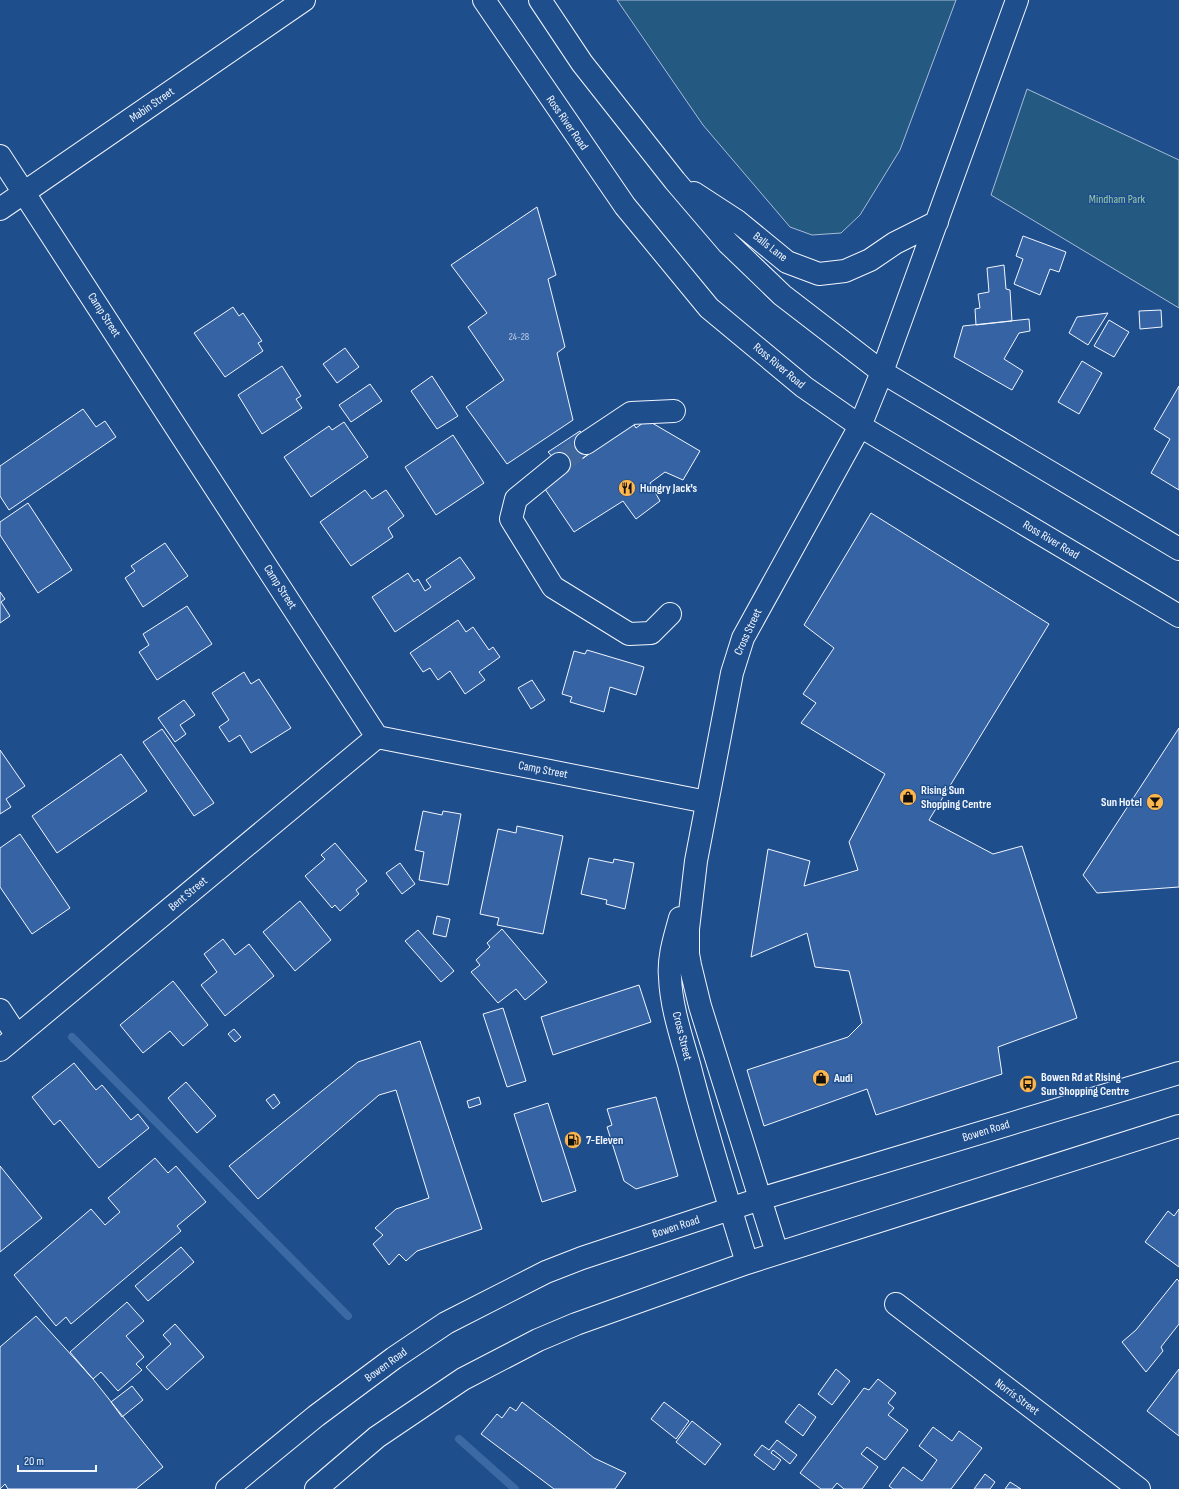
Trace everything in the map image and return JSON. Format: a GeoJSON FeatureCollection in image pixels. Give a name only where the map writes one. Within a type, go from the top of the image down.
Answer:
{"type":"FeatureCollection","features":[{"type":"Feature","properties":{"kind":"main road","name":"Mabin Street"},"geometry":{"type":"LineString","coordinates":[[0,209],[304,0]]}},
{"type":"Feature","properties":{"kind":"main road","name":"Ross River Road"},"geometry":{"type":"LineString","coordinates":[[484,0],[625,206],[709,308],[804,387],[860,426],[1179,616]]}},
{"type":"Feature","properties":{"kind":"main road"},"geometry":{"type":"LineString","coordinates":[[540,0],[582,63],[675,181],[728,243],[782,296],[882,372],[1179,549]]}},
{"type":"Feature","properties":{"kind":"main road"},"geometry":{"type":"LineString","coordinates":[[860,426],[882,372],[1017,0]]}},
{"type":"Feature","properties":{"kind":"main road","name":"Camp Street"},"geometry":{"type":"LineString","coordinates":[[0,156],[377,737],[706,802]]}},
{"type":"Feature","properties":{"kind":"main road","name":"Balls Lane"},"geometry":{"type":"LineString","coordinates":[[675,181],[737,221],[787,262],[819,274],[845,271],[870,260],[895,243],[937,222]]}},
{"type":"Feature","properties":{"kind":"main road"},"geometry":{"type":"LineString","coordinates":[[586,443],[631,412],[674,411]]}},
{"type":"Feature","properties":{"kind":"main road","name":"Cross Street"},"geometry":{"type":"LineString","coordinates":[[777,1253],[710,1042],[690,965],[688,928],[696,860],[706,802],[736,657],[743,638],[860,426]]}},
{"type":"Feature","properties":{"kind":"main road"},"geometry":{"type":"LineString","coordinates":[[559,464],[516,499],[511,519],[553,587],[629,634],[651,633],[670,614]]}},
{"type":"Feature","properties":{"kind":"main road","name":"Bent Street"},"geometry":{"type":"LineString","coordinates":[[0,1050],[377,737]]}},
{"type":"Feature","properties":{"kind":"main road","name":"Cross Street"},"geometry":{"type":"LineString","coordinates":[[696,860],[672,947],[670,977],[674,1006],[692,1079],[747,1263]]}},
{"type":"Feature","properties":{"kind":"main road"},"geometry":{"type":"LineString","coordinates":[[0,1010],[17,1036]]}},
{"type":"Feature","properties":{"kind":"main road","name":"Bowen Road"},"geometry":{"type":"LineString","coordinates":[[226,1489],[316,1416],[394,1358],[446,1323],[546,1272],[582,1258],[760,1199],[1179,1073]]}},
{"type":"Feature","properties":{"kind":"main road"},"geometry":{"type":"LineString","coordinates":[[316,1489],[377,1437],[463,1379],[538,1340],[576,1324],[630,1303],[777,1253],[1179,1126]]}},
{"type":"Feature","properties":{"kind":"main road","name":"Norris Street"},"geometry":{"type":"LineString","coordinates":[[896,1304],[1139,1489]]}},
{"type":"Feature","properties":{"kind":"green space"},"geometry":{"type":"Polygon","coordinates":[[[617,0],[956,0],[900,150],[860,215],[841,233],[812,235],[790,227],[703,125],[617,0]]]}},
{"type":"Feature","properties":{"kind":"green space","name":"Mindham Park"},"geometry":{"type":"Polygon","coordinates":[[[1027,89],[1179,160],[1179,308],[991,195],[1027,89]]]}},
{"type":"Feature","properties":{"kind":"building"},"geometry":{"type":"Polygon","coordinates":[[[537,207],[556,275],[548,279],[565,347],[557,353],[573,420],[507,464],[466,407],[504,380],[468,327],[487,313],[451,265],[537,207]]]}},
{"type":"Feature","properties":{"kind":"building"},"geometry":{"type":"Polygon","coordinates":[[[1023,236],[1066,252],[1059,272],[1050,269],[1040,295],[1014,284],[1023,259],[1016,256],[1023,236]]]}},
{"type":"Feature","properties":{"kind":"building"},"geometry":{"type":"Polygon","coordinates":[[[1004,265],[1006,289],[1010,290],[1012,321],[976,325],[975,309],[980,308],[978,294],[989,292],[987,268],[1004,265]]]}},
{"type":"Feature","properties":{"kind":"building"},"geometry":{"type":"Polygon","coordinates":[[[233,307],[239,316],[243,313],[262,341],[258,343],[263,351],[225,377],[194,333],[233,307]]]}},
{"type":"Feature","properties":{"kind":"building"},"geometry":{"type":"Polygon","coordinates":[[[1161,310],[1162,327],[1140,329],[1139,311],[1161,310]]]}},
{"type":"Feature","properties":{"kind":"building"},"geometry":{"type":"Polygon","coordinates":[[[1108,313],[1088,345],[1069,333],[1077,317],[1108,313]]]}},
{"type":"Feature","properties":{"kind":"building"},"geometry":{"type":"Polygon","coordinates":[[[1029,319],[1030,331],[1019,333],[1004,359],[1023,371],[1012,390],[954,357],[963,326],[1029,319]]]}},
{"type":"Feature","properties":{"kind":"building"},"geometry":{"type":"Polygon","coordinates":[[[1109,320],[1129,332],[1114,357],[1094,346],[1109,320]]]}},
{"type":"Feature","properties":{"kind":"building"},"geometry":{"type":"Polygon","coordinates":[[[345,348],[359,367],[337,383],[323,364],[345,348]]]}},
{"type":"Feature","properties":{"kind":"building"},"geometry":{"type":"Polygon","coordinates":[[[1082,361],[1102,373],[1079,414],[1058,402],[1082,361]]]}},
{"type":"Feature","properties":{"kind":"building"},"geometry":{"type":"Polygon","coordinates":[[[282,366],[301,396],[296,399],[302,408],[262,434],[238,395],[282,366]]]}},
{"type":"Feature","properties":{"kind":"building"},"geometry":{"type":"Polygon","coordinates":[[[432,376],[458,416],[437,429],[411,391],[432,376]]]}},
{"type":"Feature","properties":{"kind":"building"},"geometry":{"type":"Polygon","coordinates":[[[370,384],[382,401],[351,422],[339,405],[370,384]]]}},
{"type":"Feature","properties":{"kind":"building"},"geometry":{"type":"Polygon","coordinates":[[[1179,386],[1179,490],[1151,473],[1170,439],[1154,429],[1179,386]]]}},
{"type":"Feature","properties":{"kind":"building"},"geometry":{"type":"Polygon","coordinates":[[[83,409],[96,427],[105,421],[116,437],[9,510],[0,496],[0,466],[83,409]]]}},
{"type":"Feature","properties":{"kind":"building"},"geometry":{"type":"Polygon","coordinates":[[[647,420],[700,451],[683,480],[665,472],[650,483],[660,501],[636,519],[623,501],[574,532],[543,486],[633,423],[636,428],[647,420]]]}},
{"type":"Feature","properties":{"kind":"building"},"geometry":{"type":"Polygon","coordinates":[[[344,422],[368,457],[311,497],[284,457],[329,426],[332,430],[344,422]]]}},
{"type":"Feature","properties":{"kind":"building"},"geometry":{"type":"Polygon","coordinates":[[[580,431],[593,451],[563,473],[559,464],[548,452],[580,431]]]}},
{"type":"Feature","properties":{"kind":"building"},"geometry":{"type":"Polygon","coordinates":[[[453,435],[484,483],[436,515],[405,467],[453,435]]]}},
{"type":"Feature","properties":{"kind":"building"},"geometry":{"type":"Polygon","coordinates":[[[365,490],[372,499],[386,490],[404,516],[388,528],[393,537],[351,566],[320,522],[365,490]]]}},
{"type":"Feature","properties":{"kind":"building"},"geometry":{"type":"Polygon","coordinates":[[[28,503],[72,570],[38,593],[0,535],[0,522],[28,503]]]}},
{"type":"Feature","properties":{"kind":"building","name":"Rising Sun Shopping Centre"},"geometry":{"type":"Polygon","coordinates":[[[871,513],[1049,624],[929,820],[993,854],[1022,846],[1077,1018],[998,1047],[1002,1074],[876,1115],[867,1089],[764,1126],[747,1070],[848,1037],[862,1023],[849,971],[815,967],[807,933],[751,957],[768,849],[810,861],[804,886],[858,870],[849,842],[885,774],[801,723],[816,703],[803,694],[834,648],[804,625],[871,513]]]}},
{"type":"Feature","properties":{"kind":"building"},"geometry":{"type":"Polygon","coordinates":[[[165,543],[188,576],[143,607],[125,578],[135,571],[131,566],[165,543]]]}},
{"type":"Feature","properties":{"kind":"building"},"geometry":{"type":"Polygon","coordinates":[[[460,557],[475,578],[395,632],[372,597],[408,573],[414,582],[418,579],[425,591],[431,587],[426,580],[460,557]]]}},
{"type":"Feature","properties":{"kind":"building"},"geometry":{"type":"Polygon","coordinates":[[[0,592],[5,599],[1,602],[10,616],[0,623],[0,592]]]}},
{"type":"Feature","properties":{"kind":"building"},"geometry":{"type":"Polygon","coordinates":[[[187,606],[212,644],[157,680],[139,652],[149,645],[143,634],[187,606]]]}},
{"type":"Feature","properties":{"kind":"building"},"geometry":{"type":"Polygon","coordinates":[[[458,620],[466,632],[473,627],[489,650],[493,647],[500,657],[479,672],[485,680],[465,694],[450,671],[438,680],[430,668],[423,672],[410,653],[458,620]]]}},
{"type":"Feature","properties":{"kind":"building"},"geometry":{"type":"Polygon","coordinates":[[[587,650],[644,667],[636,695],[610,687],[604,712],[570,702],[572,697],[562,694],[574,651],[585,654],[587,650]]]}},
{"type":"Feature","properties":{"kind":"building"},"geometry":{"type":"Polygon","coordinates":[[[244,672],[251,684],[259,679],[291,728],[251,753],[240,735],[229,742],[219,727],[229,720],[212,693],[244,672]]]}},
{"type":"Feature","properties":{"kind":"building"},"geometry":{"type":"Polygon","coordinates":[[[532,680],[545,700],[531,709],[518,688],[532,680]]]}},
{"type":"Feature","properties":{"kind":"building"},"geometry":{"type":"Polygon","coordinates":[[[184,700],[195,715],[180,725],[186,734],[175,742],[158,718],[184,700]]]}},
{"type":"Feature","properties":{"kind":"building","name":"Sun Hotel"},"geometry":{"type":"Polygon","coordinates":[[[1179,728],[1179,887],[1097,893],[1083,875],[1179,728]]]}},
{"type":"Feature","properties":{"kind":"building"},"geometry":{"type":"Polygon","coordinates":[[[162,729],[214,803],[194,816],[143,742],[162,729]]]}},
{"type":"Feature","properties":{"kind":"building"},"geometry":{"type":"Polygon","coordinates":[[[0,750],[25,786],[6,799],[11,807],[0,814],[0,750]]]}},
{"type":"Feature","properties":{"kind":"building"},"geometry":{"type":"Polygon","coordinates":[[[121,754],[147,791],[57,853],[32,816],[121,754]]]}},
{"type":"Feature","properties":{"kind":"building"},"geometry":{"type":"Polygon","coordinates":[[[423,811],[442,815],[443,811],[461,814],[448,885],[419,880],[424,852],[415,850],[423,811]]]}},
{"type":"Feature","properties":{"kind":"building"},"geometry":{"type":"Polygon","coordinates":[[[517,826],[563,836],[543,934],[497,925],[499,918],[480,914],[498,829],[516,833],[517,826]]]}},
{"type":"Feature","properties":{"kind":"building"},"geometry":{"type":"Polygon","coordinates":[[[20,834],[70,908],[32,934],[0,887],[0,848],[20,834]]]}},
{"type":"Feature","properties":{"kind":"building"},"geometry":{"type":"Polygon","coordinates":[[[335,843],[367,881],[356,890],[359,894],[340,911],[335,905],[332,908],[305,876],[325,859],[321,855],[335,843]]]}},
{"type":"Feature","properties":{"kind":"building"},"geometry":{"type":"Polygon","coordinates":[[[589,858],[613,863],[614,859],[634,863],[625,909],[606,904],[607,900],[581,894],[589,858]]]}},
{"type":"Feature","properties":{"kind":"building"},"geometry":{"type":"Polygon","coordinates":[[[400,863],[415,884],[402,894],[386,873],[400,863]]]}},
{"type":"Feature","properties":{"kind":"building"},"geometry":{"type":"Polygon","coordinates":[[[300,901],[331,940],[295,971],[263,932],[300,901]]]}},
{"type":"Feature","properties":{"kind":"building"},"geometry":{"type":"Polygon","coordinates":[[[437,916],[450,919],[446,937],[433,934],[437,916]]]}},
{"type":"Feature","properties":{"kind":"building"},"geometry":{"type":"Polygon","coordinates":[[[502,929],[547,982],[525,1000],[516,989],[498,1003],[471,972],[480,965],[476,960],[490,947],[487,943],[502,929]]]}},
{"type":"Feature","properties":{"kind":"building"},"geometry":{"type":"Polygon","coordinates":[[[418,930],[454,971],[441,982],[405,941],[418,930]]]}},
{"type":"Feature","properties":{"kind":"building"},"geometry":{"type":"Polygon","coordinates":[[[223,939],[235,955],[249,944],[274,976],[225,1016],[201,985],[217,972],[204,954],[223,939]]]}},
{"type":"Feature","properties":{"kind":"building"},"geometry":{"type":"Polygon","coordinates":[[[173,981],[208,1025],[183,1046],[170,1031],[143,1053],[120,1025],[173,981]]]}},
{"type":"Feature","properties":{"kind":"building"},"geometry":{"type":"Polygon","coordinates":[[[639,985],[651,1022],[553,1055],[541,1017],[639,985]]]}},
{"type":"Feature","properties":{"kind":"building"},"geometry":{"type":"Polygon","coordinates":[[[503,1008],[526,1081],[507,1087],[483,1014],[503,1008]]]}},
{"type":"Feature","properties":{"kind":"building"},"geometry":{"type":"Polygon","coordinates":[[[234,1029],[241,1037],[235,1042],[228,1034],[234,1029]]]}},
{"type":"Feature","properties":{"kind":"building"},"geometry":{"type":"Polygon","coordinates":[[[420,1041],[482,1229],[417,1251],[406,1261],[399,1254],[389,1265],[373,1244],[383,1235],[375,1228],[396,1209],[429,1198],[396,1090],[379,1095],[258,1199],[229,1166],[358,1062],[420,1041]]]}},
{"type":"Feature","properties":{"kind":"building"},"geometry":{"type":"Polygon","coordinates":[[[74,1063],[96,1090],[102,1085],[131,1120],[138,1114],[149,1128],[99,1168],[60,1120],[54,1125],[32,1097],[74,1063]]]}},
{"type":"Feature","properties":{"kind":"building"},"geometry":{"type":"Polygon","coordinates":[[[186,1082],[216,1116],[197,1133],[168,1098],[186,1082]]]}},
{"type":"Feature","properties":{"kind":"building"},"geometry":{"type":"Polygon","coordinates":[[[274,1094],[280,1103],[273,1109],[266,1100],[274,1094]]]}},
{"type":"Feature","properties":{"kind":"building"},"geometry":{"type":"Polygon","coordinates":[[[479,1097],[481,1104],[469,1108],[467,1101],[479,1097]]]}},
{"type":"Feature","properties":{"kind":"building"},"geometry":{"type":"Polygon","coordinates":[[[656,1097],[678,1176],[636,1189],[624,1181],[607,1127],[612,1125],[607,1109],[656,1097]]]}},
{"type":"Feature","properties":{"kind":"building"},"geometry":{"type":"Polygon","coordinates":[[[548,1103],[576,1191],[542,1202],[514,1114],[548,1103]]]}},
{"type":"Feature","properties":{"kind":"building"},"geometry":{"type":"Polygon","coordinates":[[[155,1158],[168,1173],[176,1166],[206,1202],[177,1226],[181,1231],[71,1324],[66,1317],[56,1326],[14,1275],[91,1209],[105,1225],[120,1212],[108,1198],[155,1158]]]}},
{"type":"Feature","properties":{"kind":"building"},"geometry":{"type":"Polygon","coordinates":[[[0,1166],[42,1218],[0,1252],[0,1166]]]}},
{"type":"Feature","properties":{"kind":"building"},"geometry":{"type":"Polygon","coordinates":[[[1179,1209],[1179,1267],[1145,1242],[1168,1211],[1174,1216],[1179,1209]]]}},
{"type":"Feature","properties":{"kind":"building"},"geometry":{"type":"Polygon","coordinates":[[[181,1247],[194,1262],[148,1301],[135,1286],[181,1247]]]}},
{"type":"Feature","properties":{"kind":"building"},"geometry":{"type":"Polygon","coordinates":[[[1177,1279],[1179,1281],[1179,1324],[1161,1347],[1163,1351],[1146,1372],[1122,1342],[1136,1330],[1177,1279]]]}},
{"type":"Feature","properties":{"kind":"building"},"geometry":{"type":"Polygon","coordinates":[[[127,1302],[144,1321],[126,1336],[144,1357],[136,1364],[142,1370],[118,1391],[101,1372],[93,1379],[70,1352],[127,1302]]]}},
{"type":"Feature","properties":{"kind":"building"},"geometry":{"type":"Polygon","coordinates":[[[36,1316],[93,1379],[163,1467],[136,1489],[8,1489],[5,1484],[0,1489],[0,1347],[36,1316]]]}},
{"type":"Feature","properties":{"kind":"building"},"geometry":{"type":"Polygon","coordinates":[[[175,1324],[204,1357],[167,1390],[146,1367],[171,1344],[163,1335],[175,1324]]]}},
{"type":"Feature","properties":{"kind":"building"},"geometry":{"type":"Polygon","coordinates":[[[836,1369],[850,1381],[832,1405],[818,1394],[836,1369]]]}},
{"type":"Feature","properties":{"kind":"building"},"geometry":{"type":"Polygon","coordinates":[[[1179,1369],[1179,1436],[1147,1411],[1179,1369]]]}},
{"type":"Feature","properties":{"kind":"building"},"geometry":{"type":"Polygon","coordinates":[[[878,1379],[896,1393],[888,1403],[894,1408],[888,1415],[908,1430],[885,1460],[867,1447],[861,1454],[878,1467],[862,1489],[844,1489],[837,1483],[832,1489],[821,1489],[800,1473],[864,1388],[869,1390],[878,1379]]]}},
{"type":"Feature","properties":{"kind":"building"},"geometry":{"type":"Polygon","coordinates":[[[132,1386],[143,1400],[122,1417],[111,1402],[132,1386]]]}},
{"type":"Feature","properties":{"kind":"building"},"geometry":{"type":"Polygon","coordinates":[[[522,1402],[594,1458],[626,1473],[615,1489],[554,1489],[481,1434],[497,1414],[502,1418],[510,1407],[516,1411],[522,1402]]]}},
{"type":"Feature","properties":{"kind":"building"},"geometry":{"type":"Polygon","coordinates":[[[664,1402],[689,1421],[676,1439],[651,1419],[664,1402]]]}},
{"type":"Feature","properties":{"kind":"building"},"geometry":{"type":"Polygon","coordinates":[[[799,1404],[816,1417],[803,1436],[785,1422],[799,1404]]]}},
{"type":"Feature","properties":{"kind":"building"},"geometry":{"type":"Polygon","coordinates":[[[692,1421],[721,1444],[705,1465],[676,1442],[692,1421]]]}},
{"type":"Feature","properties":{"kind":"building"},"geometry":{"type":"Polygon","coordinates":[[[933,1427],[952,1441],[959,1431],[982,1448],[951,1489],[893,1489],[889,1486],[903,1467],[922,1481],[937,1460],[919,1446],[933,1427]]]}},
{"type":"Feature","properties":{"kind":"building"},"geometry":{"type":"Polygon","coordinates":[[[777,1440],[797,1455],[790,1464],[773,1450],[771,1453],[781,1460],[774,1470],[754,1455],[762,1445],[769,1450],[777,1440]]]}},
{"type":"Feature","properties":{"kind":"building"},"geometry":{"type":"Polygon","coordinates":[[[985,1474],[995,1482],[990,1489],[974,1489],[985,1474]]]}},
{"type":"Feature","properties":{"kind":"building"},"geometry":{"type":"Polygon","coordinates":[[[1010,1482],[1021,1489],[1005,1489],[1010,1482]]]}},
{"type":"Feature","properties":{"kind":"waterway"},"geometry":{"type":"LineString","coordinates":[[72,1037],[348,1316]]}},
{"type":"Feature","properties":{"kind":"waterway"},"geometry":{"type":"LineString","coordinates":[[459,1439],[515,1489]]}},
{"type":"Feature","properties":{"kind":"tunnel"},"geometry":{"type":"LineString","coordinates":[[559,464],[586,443]]}},
{"type":"Feature","properties":{"kind":"place","name":"Hungry Jack's"},"geometry":{"type":"Point","coordinates":[627,488]}},
{"type":"Feature","properties":{"kind":"place","name":"Rising Sun Shopping Centre"},"geometry":{"type":"Point","coordinates":[908,797]}},
{"type":"Feature","properties":{"kind":"place","name":"Sun Hotel"},"geometry":{"type":"Point","coordinates":[1155,802]}},
{"type":"Feature","properties":{"kind":"place","name":"Audi"},"geometry":{"type":"Point","coordinates":[821,1078]}},
{"type":"Feature","properties":{"kind":"place","name":"Bowen Rd at Rising Sun Shopping Centre"},"geometry":{"type":"Point","coordinates":[1028,1084]}},
{"type":"Feature","properties":{"kind":"place","name":"7-Eleven"},"geometry":{"type":"Point","coordinates":[573,1140]}}]}
